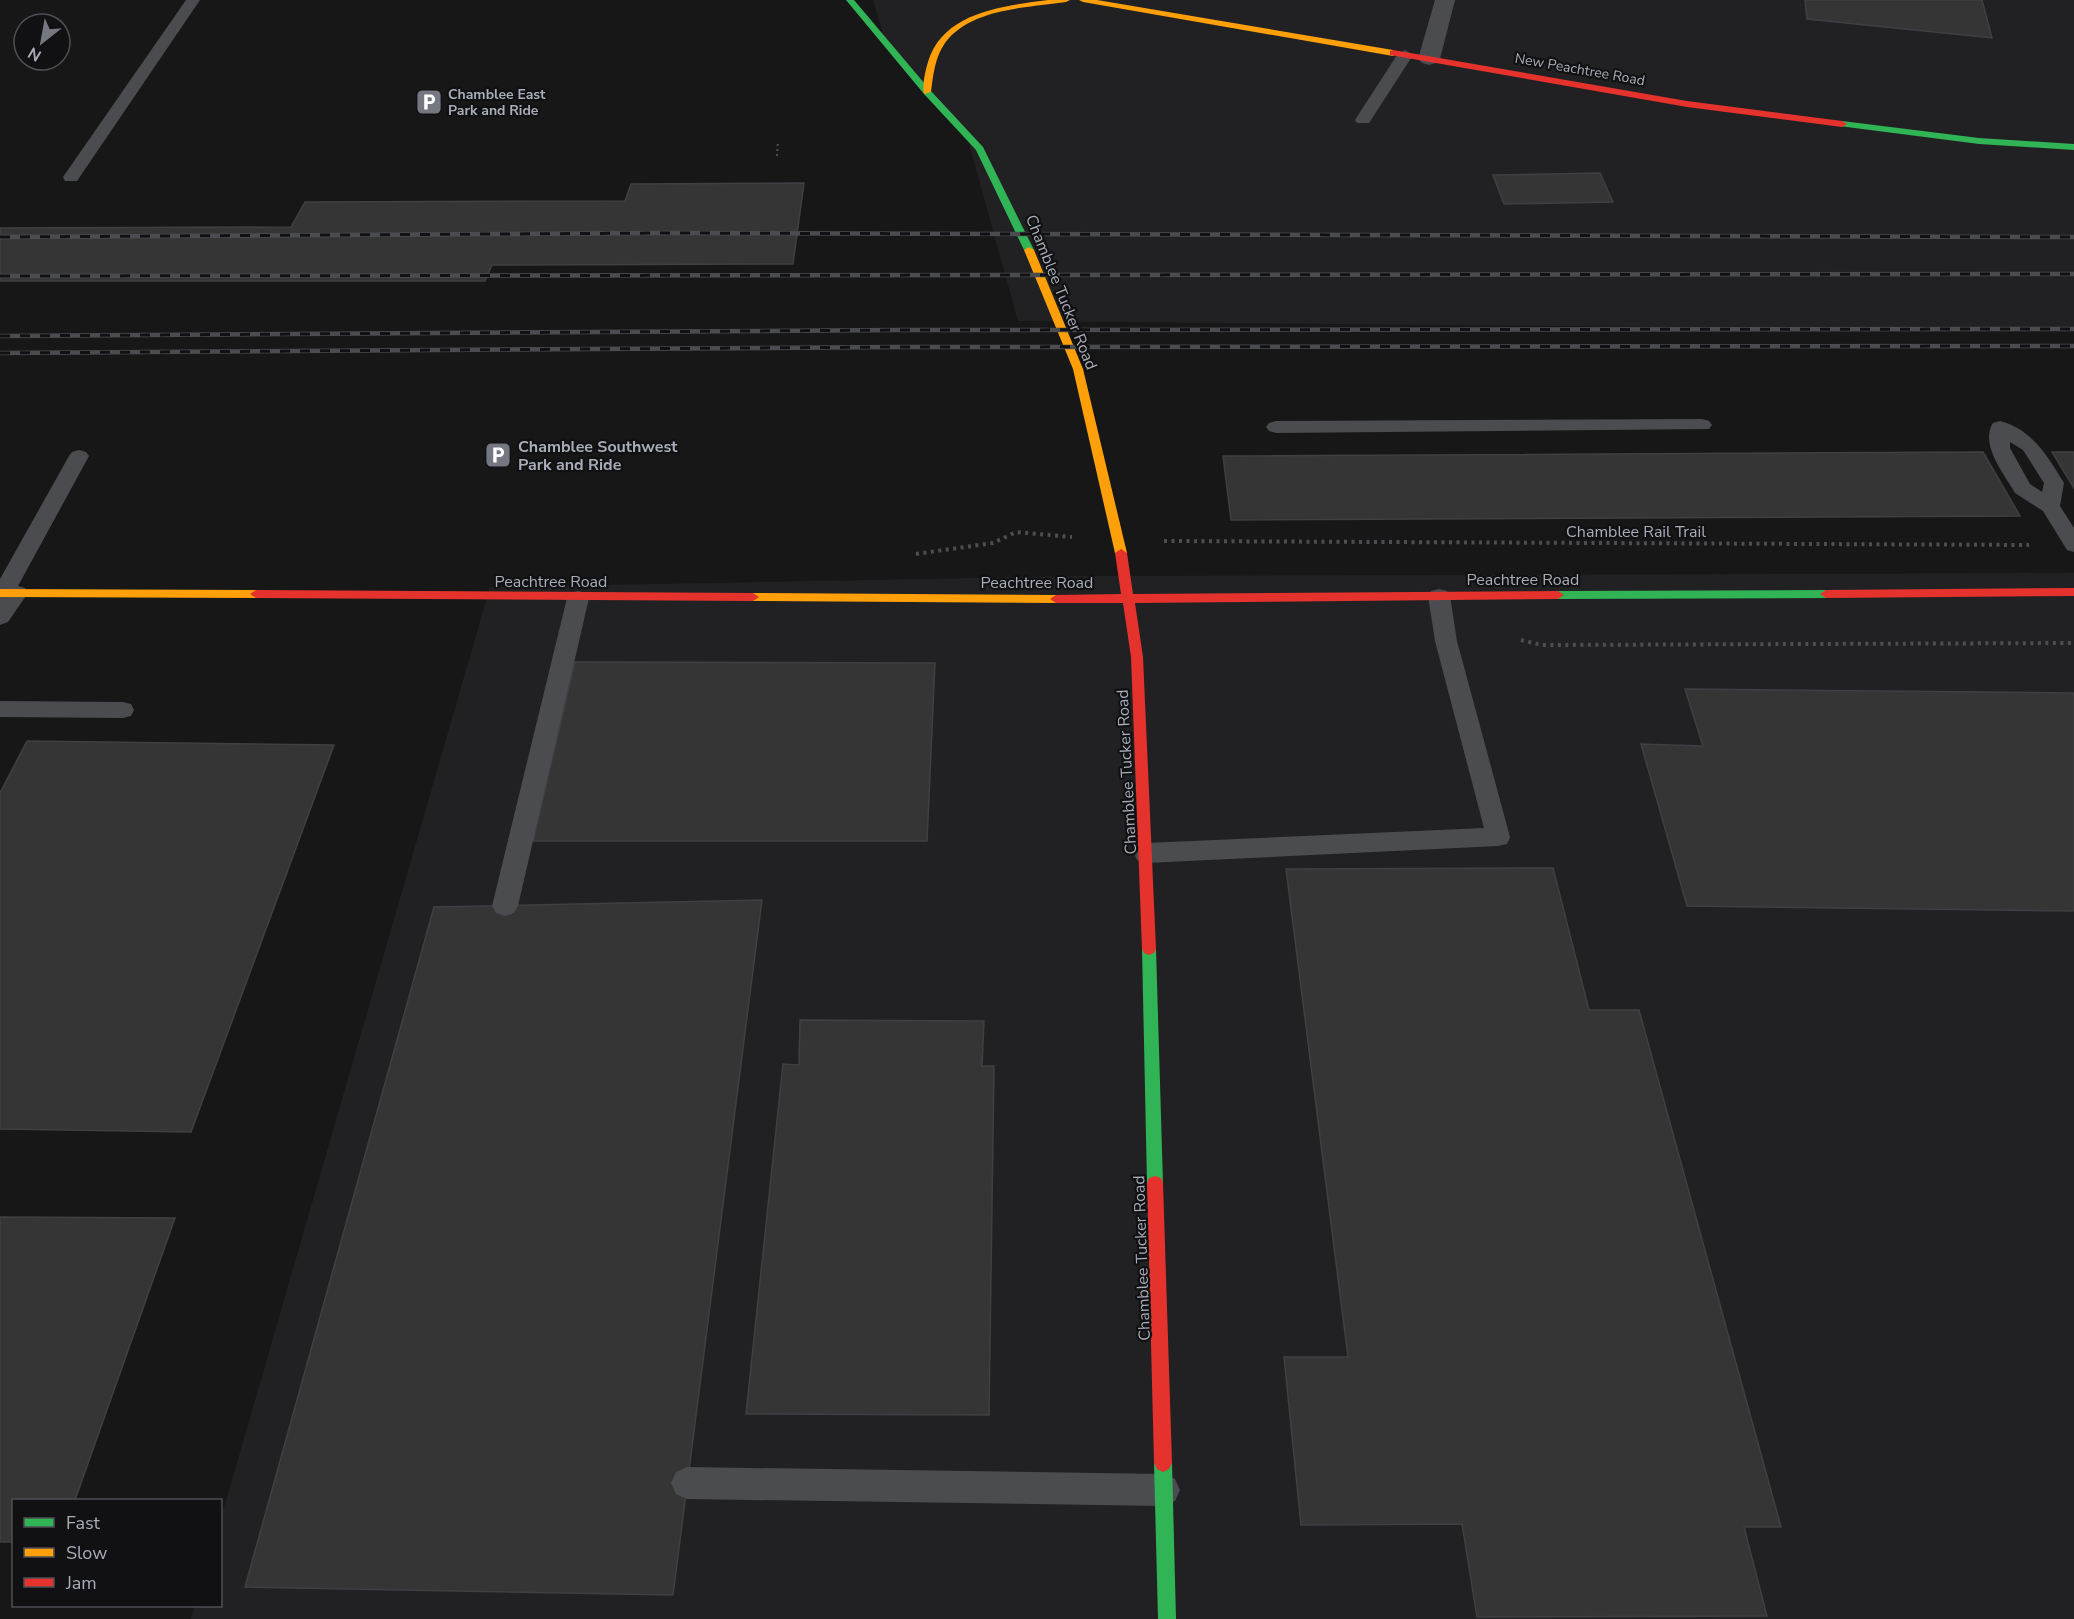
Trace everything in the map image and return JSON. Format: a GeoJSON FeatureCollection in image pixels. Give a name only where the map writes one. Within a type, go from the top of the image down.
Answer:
{"type":"FeatureCollection","features":[{"type":"Feature","properties":{"kind":"street","name":"Chamblee Tucker Road"},"geometry":{"type":"LineString","coordinates":[[850,0],[927,92],[980,149],[1026,242],[1078,369],[1119,541],[1130,598],[1137,657],[1146,853],[1167,1619]]}},
{"type":"Feature","properties":{"kind":"street"},"geometry":{"type":"LineString","coordinates":[[927,92],[930,68],[944,39],[960,25],[989,14],[1066,0]]}},
{"type":"Feature","properties":{"kind":"street","name":"New Peachtree Road"},"geometry":{"type":"LineString","coordinates":[[1083,0],[1631,95],[1804,120],[1978,141],[2074,147]]}},
{"type":"Feature","properties":{"kind":"street"},"geometry":{"type":"LineString","coordinates":[[1429,59],[1445,0]]}},
{"type":"Feature","properties":{"kind":"street","name":"Peachtree Road"},"geometry":{"type":"LineString","coordinates":[[7,593],[578,598],[1130,598],[2074,592]]}},
{"type":"Feature","properties":{"kind":"lane"},"geometry":{"type":"LineString","coordinates":[[71,177],[193,0]]}},
{"type":"Feature","properties":{"kind":"lane"},"geometry":{"type":"LineString","coordinates":[[1363,120],[1405,55]]}},
{"type":"Feature","properties":{"kind":"lane"},"geometry":{"type":"LineString","coordinates":[[1276,427],[1702,425]]}},
{"type":"Feature","properties":{"kind":"lane"},"geometry":{"type":"LineString","coordinates":[[0,617],[7,593],[79,456]]}},
{"type":"Feature","properties":{"kind":"lane"},"geometry":{"type":"LineString","coordinates":[[2050,506],[2074,545]]}},
{"type":"Feature","properties":{"kind":"lane"},"geometry":{"type":"LineString","coordinates":[[1146,853],[1498,837],[1446,641],[1439,596]]}},
{"type":"Feature","properties":{"kind":"lane"},"geometry":{"type":"LineString","coordinates":[[505,906],[578,598]]}},
{"type":"Feature","properties":{"kind":"lane"},"geometry":{"type":"LineString","coordinates":[[0,709],[123,710]]}},
{"type":"Feature","properties":{"kind":"lane"},"geometry":{"type":"LineString","coordinates":[[687,1483],[1164,1490]]}},
{"type":"Feature","properties":{"kind":"path"},"geometry":{"type":"LineString","coordinates":[[777,141],[777,156]]}},
{"type":"Feature","properties":{"kind":"path","name":"Chamblee Rail Trail"},"geometry":{"type":"LineString","coordinates":[[1233,540],[2038,546]]}},
{"type":"Feature","properties":{"kind":"path"},"geometry":{"type":"LineString","coordinates":[[1521,640],[1541,645],[2074,643]]}},
{"type":"Feature","properties":{"kind":"shaded area"},"geometry":{"type":"Polygon","coordinates":[[[873,0],[2074,0],[2074,331],[1018,321],[968,140],[884,36],[873,0]]]}},
{"type":"Feature","properties":{"kind":"shaded area"},"geometry":{"type":"Polygon","coordinates":[[[2074,573],[2074,1619],[191,1619],[195,1607],[222,1607],[222,1515],[490,587],[1082,576],[2074,573]]]}},
{"type":"Feature","properties":{"kind":"building"},"geometry":{"type":"Polygon","coordinates":[[[1805,0],[1982,0],[1992,38],[1807,19],[1805,0]]]}},
{"type":"Feature","properties":{"kind":"building"},"geometry":{"type":"Polygon","coordinates":[[[1600,173],[1613,202],[1504,204],[1493,175],[1600,173]]]}},
{"type":"Feature","properties":{"kind":"building"},"geometry":{"type":"Polygon","coordinates":[[[804,183],[793,264],[492,265],[485,281],[0,281],[0,228],[291,227],[305,202],[625,201],[631,184],[804,183]]]}},
{"type":"Feature","properties":{"kind":"building"},"geometry":{"type":"Polygon","coordinates":[[[1983,452],[2020,516],[1231,520],[1223,456],[1983,452]]]}},
{"type":"Feature","properties":{"kind":"building"},"geometry":{"type":"Polygon","coordinates":[[[2052,452],[2074,452],[2074,488],[2052,452]]]}},
{"type":"Feature","properties":{"kind":"building"},"geometry":{"type":"Polygon","coordinates":[[[575,662],[935,663],[927,841],[533,841],[575,662]]]}},
{"type":"Feature","properties":{"kind":"building"},"geometry":{"type":"Polygon","coordinates":[[[1685,689],[2074,693],[2074,911],[1687,906],[1641,744],[1703,746],[1685,689]]]}},
{"type":"Feature","properties":{"kind":"building"},"geometry":{"type":"Polygon","coordinates":[[[27,741],[334,745],[191,1132],[0,1129],[0,793],[27,741]]]}},
{"type":"Feature","properties":{"kind":"building"},"geometry":{"type":"Polygon","coordinates":[[[1553,868],[1589,1010],[1639,1010],[1781,1527],[1744,1527],[1767,1616],[1477,1617],[1462,1524],[1301,1525],[1284,1357],[1348,1357],[1286,869],[1553,868]]]}},
{"type":"Feature","properties":{"kind":"building"},"geometry":{"type":"Polygon","coordinates":[[[762,900],[673,1595],[245,1587],[434,907],[762,900]]]}},
{"type":"Feature","properties":{"kind":"building"},"geometry":{"type":"Polygon","coordinates":[[[800,1020],[984,1021],[982,1066],[994,1066],[989,1415],[746,1414],[783,1064],[799,1065],[800,1020]]]}},
{"type":"Feature","properties":{"kind":"building"},"geometry":{"type":"Polygon","coordinates":[[[0,1217],[175,1218],[75,1499],[12,1499],[12,1542],[0,1542],[0,1217]]]}},
{"type":"Feature","properties":{"kind":"railway"},"geometry":{"type":"LineString","coordinates":[[0,237],[666,233],[2074,237]]}},
{"type":"Feature","properties":{"kind":"railway"},"geometry":{"type":"LineString","coordinates":[[0,276],[2074,274]]}},
{"type":"Feature","properties":{"kind":"railway"},"geometry":{"type":"LineString","coordinates":[[0,336],[899,330],[2074,329]]}},
{"type":"Feature","properties":{"kind":"railway"},"geometry":{"type":"LineString","coordinates":[[0,353],[896,347],[2074,346]]}},
{"type":"Feature","properties":{"kind":"traffic: fast"},"geometry":{"type":"LineString","coordinates":[[850,0],[927,92],[980,149],[1029,250]]}},
{"type":"Feature","properties":{"kind":"traffic: fast"},"geometry":{"type":"LineString","coordinates":[[1842,124],[1979,141],[2074,147]]}},
{"type":"Feature","properties":{"kind":"traffic: fast"},"geometry":{"type":"LineString","coordinates":[[1558,595],[1826,594]]}},
{"type":"Feature","properties":{"kind":"traffic: fast"},"geometry":{"type":"LineString","coordinates":[[1149,949],[1155,1183]]}},
{"type":"Feature","properties":{"kind":"traffic: fast"},"geometry":{"type":"LineString","coordinates":[[1163,1463],[1167,1619]]}},
{"type":"Feature","properties":{"kind":"traffic: slow"},"geometry":{"type":"LineString","coordinates":[[927,92],[930,71],[937,51],[944,39],[955,28],[984,14],[1066,0]]}},
{"type":"Feature","properties":{"kind":"traffic: slow"},"geometry":{"type":"LineString","coordinates":[[1083,0],[1393,53]]}},
{"type":"Feature","properties":{"kind":"traffic: slow"},"geometry":{"type":"LineString","coordinates":[[1029,250],[1078,369],[1121,553]]}},
{"type":"Feature","properties":{"kind":"traffic: slow"},"geometry":{"type":"LineString","coordinates":[[0,593],[256,594]]}},
{"type":"Feature","properties":{"kind":"traffic: slow"},"geometry":{"type":"LineString","coordinates":[[753,597],[1056,599]]}},
{"type":"Feature","properties":{"kind":"traffic: jam"},"geometry":{"type":"LineString","coordinates":[[1393,53],[1687,104],[1842,124]]}},
{"type":"Feature","properties":{"kind":"traffic: jam"},"geometry":{"type":"LineString","coordinates":[[1121,553],[1137,657],[1149,949]]}},
{"type":"Feature","properties":{"kind":"traffic: jam"},"geometry":{"type":"LineString","coordinates":[[1826,594],[2074,592]]}},
{"type":"Feature","properties":{"kind":"traffic: jam"},"geometry":{"type":"LineString","coordinates":[[256,594],[753,597]]}},
{"type":"Feature","properties":{"kind":"traffic: jam"},"geometry":{"type":"LineString","coordinates":[[1056,599],[1558,595]]}},
{"type":"Feature","properties":{"kind":"traffic: jam"},"geometry":{"type":"LineString","coordinates":[[1155,1183],[1163,1463]]}},
{"type":"Feature","properties":{"kind":"place","name":"Chamblee East Park and Ride"},"geometry":{"type":"Point","coordinates":[429,102]}},
{"type":"Feature","properties":{"kind":"place","name":"Chamblee Southwest Park and Ride"},"geometry":{"type":"Point","coordinates":[498,455]}}]}
